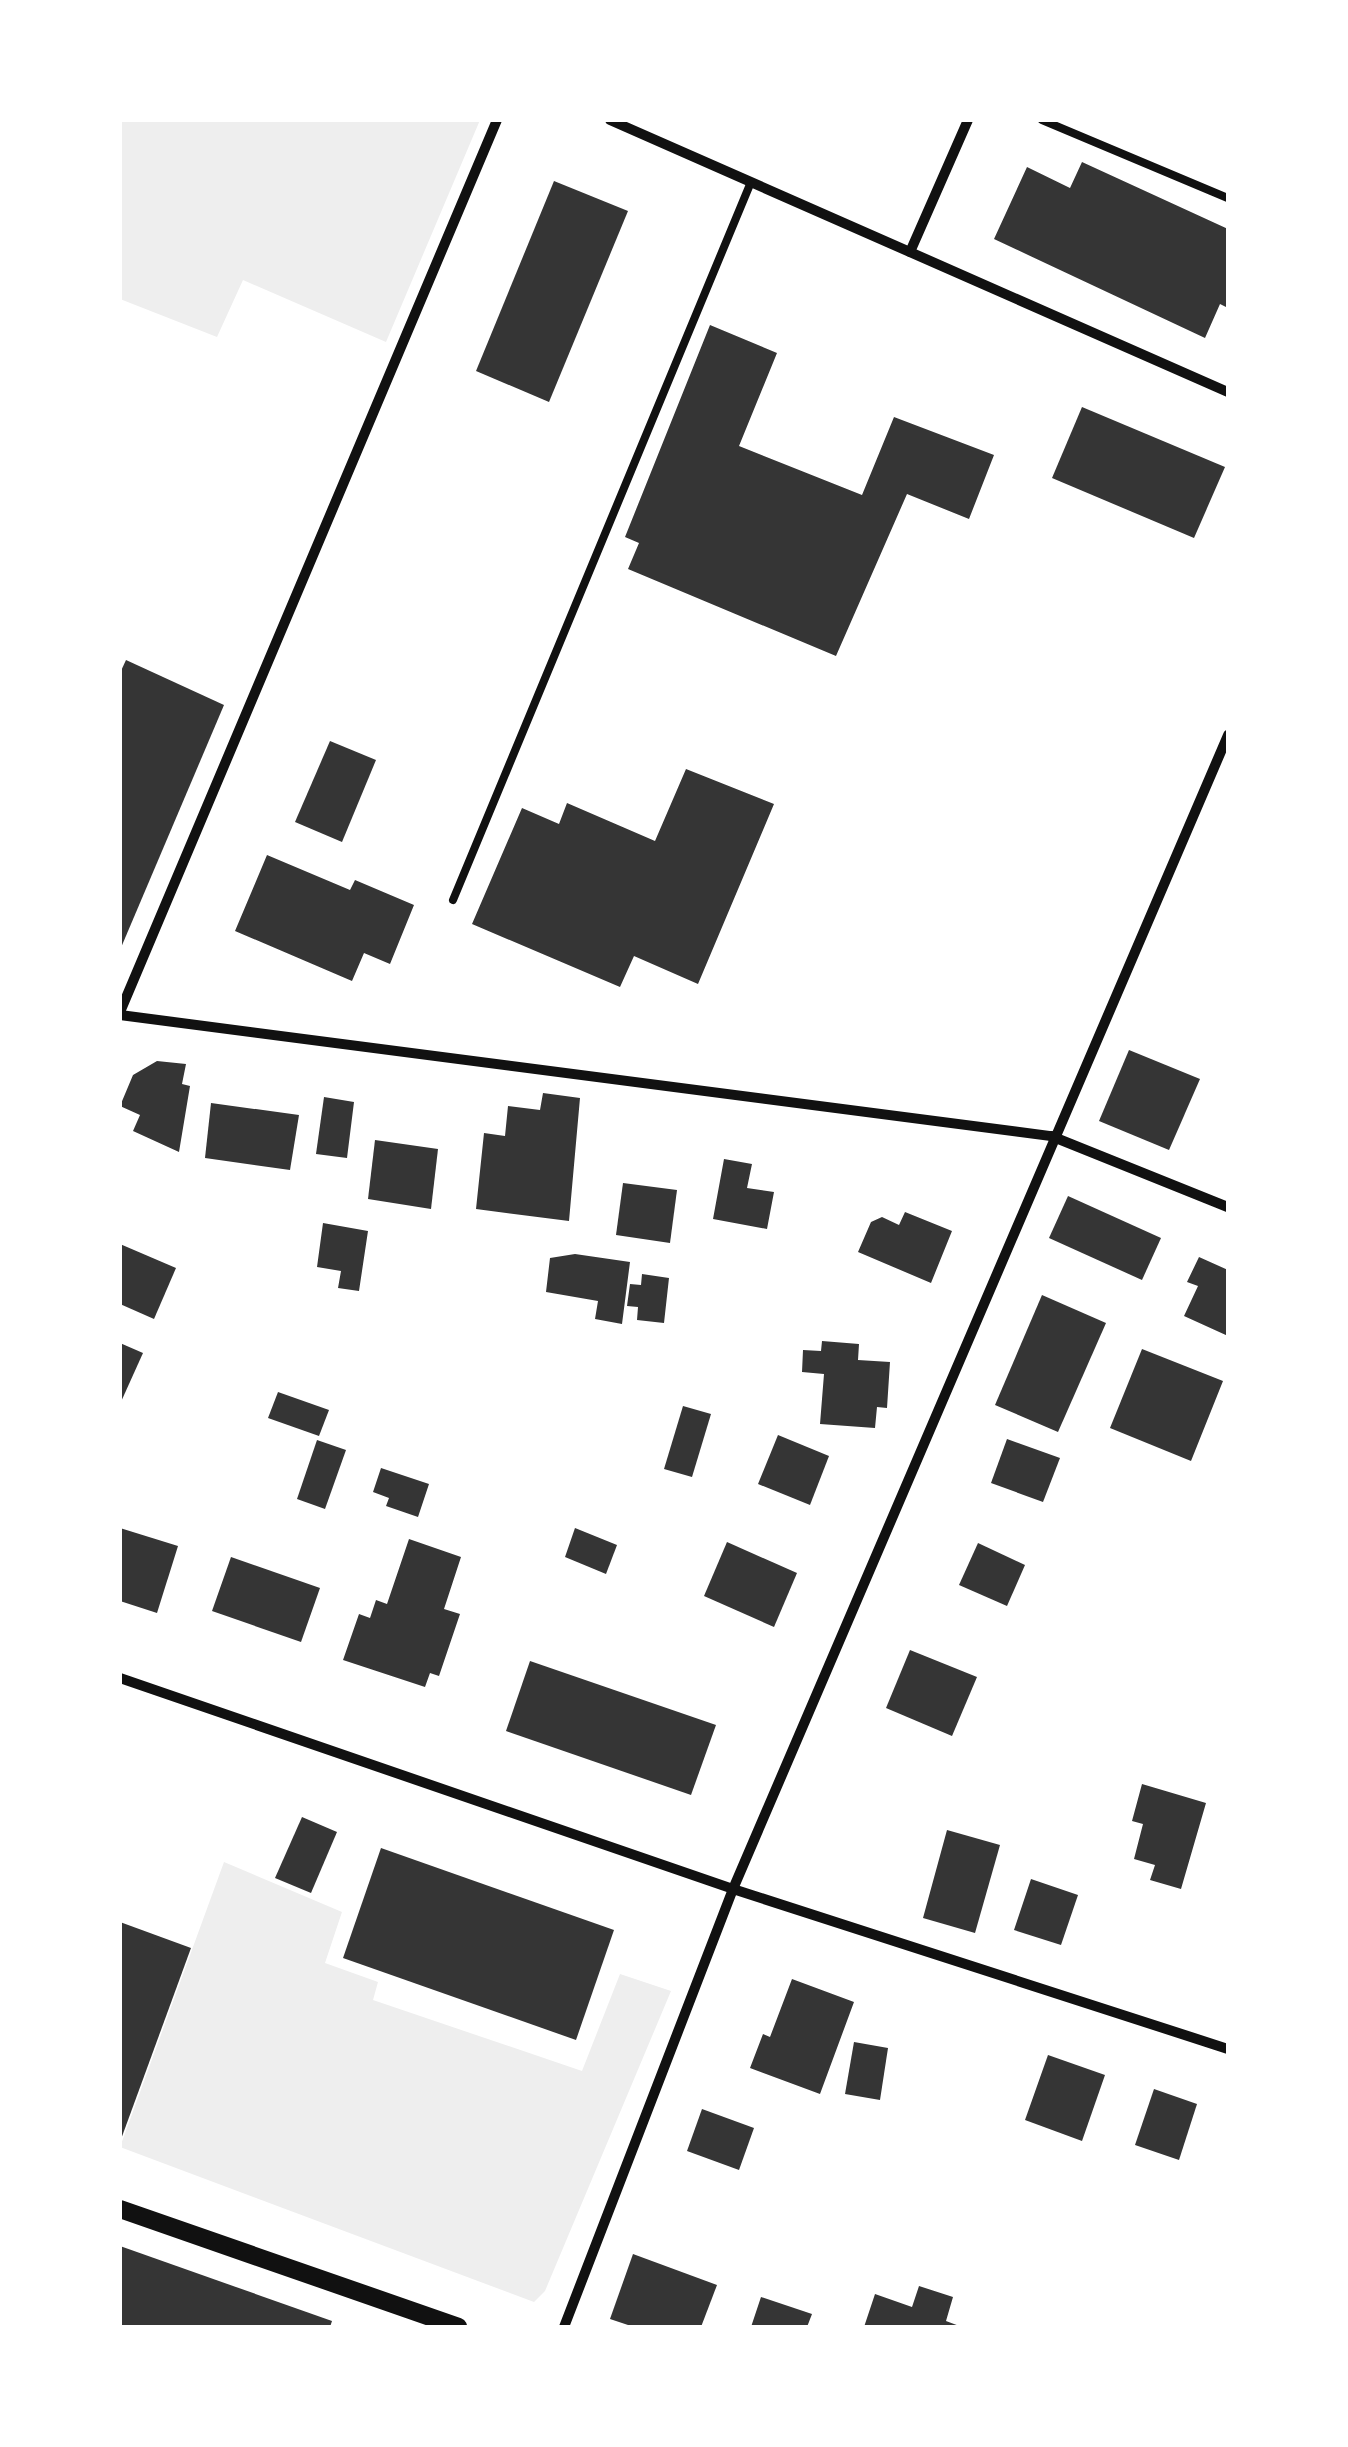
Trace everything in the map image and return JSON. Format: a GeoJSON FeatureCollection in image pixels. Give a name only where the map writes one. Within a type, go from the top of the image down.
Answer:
{"type":"FeatureCollection","features":[{"type":"Feature","properties":{"kind":"street"},"geometry":{"type":"LineString","coordinates":[[496,120],[120,1013],[1051,1136],[1228,1207]]}},
{"type":"Feature","properties":{"kind":"street"},"geometry":{"type":"LineString","coordinates":[[610,120],[1228,392]]}},
{"type":"Feature","properties":{"kind":"street"},"geometry":{"type":"LineString","coordinates":[[910,252],[968,120]]}},
{"type":"Feature","properties":{"kind":"street"},"geometry":{"type":"LineString","coordinates":[[564,2327],[733,1889],[1051,1136],[1228,735]]}},
{"type":"Feature","properties":{"kind":"street"},"geometry":{"type":"LineString","coordinates":[[120,1678],[733,1889],[1228,2049]]}},
{"type":"Feature","properties":{"kind":"street"},"geometry":{"type":"LineString","coordinates":[[120,2209],[458,2327]]}},
{"type":"Feature","properties":{"kind":"lane"},"geometry":{"type":"LineString","coordinates":[[1042,120],[1228,198]]}},
{"type":"Feature","properties":{"kind":"lane"},"geometry":{"type":"LineString","coordinates":[[453,900],[751,182]]}},
{"type":"Feature","properties":{"kind":"shaded area"},"geometry":{"type":"Polygon","coordinates":[[[120,120],[480,120],[386,342],[243,280],[217,337],[120,299],[120,120]]]}},
{"type":"Feature","properties":{"kind":"shaded area"},"geometry":{"type":"Polygon","coordinates":[[[224,1862],[342,1912],[325,1963],[378,1982],[373,2000],[582,2071],[620,1974],[671,1991],[545,2291],[534,2302],[120,2147],[224,1862]]]}},
{"type":"Feature","properties":{"kind":"building"},"geometry":{"type":"Polygon","coordinates":[[[1082,162],[1228,229],[1228,308],[1220,304],[1205,338],[994,239],[1027,167],[1070,188],[1082,162]]]}},
{"type":"Feature","properties":{"kind":"building"},"geometry":{"type":"Polygon","coordinates":[[[554,181],[628,211],[549,402],[476,371],[554,181]]]}},
{"type":"Feature","properties":{"kind":"building"},"geometry":{"type":"Polygon","coordinates":[[[710,325],[777,353],[739,446],[862,495],[894,417],[994,455],[969,519],[907,494],[836,656],[628,569],[639,543],[625,537],[710,325]]]}},
{"type":"Feature","properties":{"kind":"building"},"geometry":{"type":"Polygon","coordinates":[[[1082,407],[1225,467],[1194,538],[1052,478],[1082,407]]]}},
{"type":"Feature","properties":{"kind":"building"},"geometry":{"type":"Polygon","coordinates":[[[126,660],[224,705],[120,950],[120,673],[126,660]]]}},
{"type":"Feature","properties":{"kind":"building"},"geometry":{"type":"Polygon","coordinates":[[[330,741],[376,760],[342,842],[295,822],[330,741]]]}},
{"type":"Feature","properties":{"kind":"building"},"geometry":{"type":"Polygon","coordinates":[[[686,769],[774,804],[698,984],[634,956],[620,987],[472,924],[522,808],[559,824],[567,803],[655,841],[686,769]]]}},
{"type":"Feature","properties":{"kind":"building"},"geometry":{"type":"Polygon","coordinates":[[[267,855],[350,890],[355,880],[414,905],[390,964],[364,953],[352,981],[235,931],[267,855]]]}},
{"type":"Feature","properties":{"kind":"building"},"geometry":{"type":"Polygon","coordinates":[[[1129,1050],[1200,1079],[1169,1150],[1099,1121],[1129,1050]]]}},
{"type":"Feature","properties":{"kind":"building"},"geometry":{"type":"Polygon","coordinates":[[[157,1061],[186,1064],[182,1084],[190,1086],[179,1152],[133,1131],[140,1115],[120,1106],[133,1075],[157,1061]]]}},
{"type":"Feature","properties":{"kind":"building"},"geometry":{"type":"Polygon","coordinates":[[[543,1093],[580,1098],[569,1221],[476,1209],[484,1133],[505,1136],[508,1106],[540,1110],[543,1093]]]}},
{"type":"Feature","properties":{"kind":"building"},"geometry":{"type":"Polygon","coordinates":[[[324,1097],[354,1102],[347,1158],[316,1154],[324,1097]]]}},
{"type":"Feature","properties":{"kind":"building"},"geometry":{"type":"Polygon","coordinates":[[[211,1103],[299,1115],[290,1170],[205,1158],[211,1103]]]}},
{"type":"Feature","properties":{"kind":"building"},"geometry":{"type":"Polygon","coordinates":[[[375,1140],[438,1149],[431,1209],[368,1199],[375,1140]]]}},
{"type":"Feature","properties":{"kind":"building"},"geometry":{"type":"Polygon","coordinates":[[[724,1159],[752,1164],[747,1188],[774,1192],[767,1229],[713,1219],[724,1159]]]}},
{"type":"Feature","properties":{"kind":"building"},"geometry":{"type":"Polygon","coordinates":[[[623,1183],[677,1190],[670,1243],[616,1235],[623,1183]]]}},
{"type":"Feature","properties":{"kind":"building"},"geometry":{"type":"Polygon","coordinates":[[[1068,1196],[1161,1238],[1142,1280],[1049,1238],[1068,1196]]]}},
{"type":"Feature","properties":{"kind":"building"},"geometry":{"type":"Polygon","coordinates":[[[905,1212],[952,1231],[931,1283],[858,1252],[871,1222],[882,1217],[899,1225],[905,1212]]]}},
{"type":"Feature","properties":{"kind":"building"},"geometry":{"type":"Polygon","coordinates":[[[323,1223],[368,1231],[359,1291],[338,1288],[341,1271],[317,1267],[323,1223]]]}},
{"type":"Feature","properties":{"kind":"building"},"geometry":{"type":"Polygon","coordinates":[[[120,1244],[176,1268],[154,1319],[120,1304],[120,1244]]]}},
{"type":"Feature","properties":{"kind":"building"},"geometry":{"type":"Polygon","coordinates":[[[575,1254],[630,1262],[622,1324],[595,1319],[598,1301],[546,1292],[550,1258],[575,1254]]]}},
{"type":"Feature","properties":{"kind":"building"},"geometry":{"type":"Polygon","coordinates":[[[1199,1257],[1228,1270],[1228,1336],[1184,1316],[1198,1286],[1187,1282],[1199,1257]]]}},
{"type":"Feature","properties":{"kind":"building"},"geometry":{"type":"Polygon","coordinates":[[[642,1274],[669,1278],[664,1323],[637,1320],[638,1307],[627,1306],[630,1284],[641,1285],[642,1274]]]}},
{"type":"Feature","properties":{"kind":"building"},"geometry":{"type":"Polygon","coordinates":[[[1042,1295],[1106,1323],[1058,1432],[995,1405],[1042,1295]]]}},
{"type":"Feature","properties":{"kind":"building"},"geometry":{"type":"Polygon","coordinates":[[[822,1341],[859,1344],[858,1360],[890,1362],[887,1408],[877,1407],[875,1428],[820,1424],[824,1374],[802,1372],[803,1350],[821,1351],[822,1341]]]}},
{"type":"Feature","properties":{"kind":"building"},"geometry":{"type":"Polygon","coordinates":[[[120,1343],[143,1353],[120,1404],[120,1343]]]}},
{"type":"Feature","properties":{"kind":"building"},"geometry":{"type":"Polygon","coordinates":[[[1142,1349],[1223,1381],[1191,1461],[1110,1428],[1142,1349]]]}},
{"type":"Feature","properties":{"kind":"building"},"geometry":{"type":"Polygon","coordinates":[[[278,1392],[329,1410],[319,1436],[268,1418],[278,1392]]]}},
{"type":"Feature","properties":{"kind":"building"},"geometry":{"type":"Polygon","coordinates":[[[683,1406],[711,1414],[692,1477],[664,1469],[683,1406]]]}},
{"type":"Feature","properties":{"kind":"building"},"geometry":{"type":"Polygon","coordinates":[[[778,1435],[829,1456],[810,1505],[758,1484],[778,1435]]]}},
{"type":"Feature","properties":{"kind":"building"},"geometry":{"type":"Polygon","coordinates":[[[1007,1439],[1060,1458],[1043,1502],[991,1483],[1007,1439]]]}},
{"type":"Feature","properties":{"kind":"building"},"geometry":{"type":"Polygon","coordinates":[[[317,1440],[346,1450],[325,1509],[297,1499],[317,1440]]]}},
{"type":"Feature","properties":{"kind":"building"},"geometry":{"type":"Polygon","coordinates":[[[381,1468],[429,1484],[418,1517],[386,1506],[389,1498],[373,1492],[381,1468]]]}},
{"type":"Feature","properties":{"kind":"building"},"geometry":{"type":"Polygon","coordinates":[[[120,1528],[178,1546],[157,1613],[120,1601],[120,1528]]]}},
{"type":"Feature","properties":{"kind":"building"},"geometry":{"type":"Polygon","coordinates":[[[575,1528],[617,1545],[606,1574],[565,1557],[575,1528]]]}},
{"type":"Feature","properties":{"kind":"building"},"geometry":{"type":"Polygon","coordinates":[[[409,1539],[461,1557],[444,1609],[460,1614],[439,1676],[430,1673],[425,1687],[343,1660],[359,1614],[370,1618],[376,1600],[387,1604],[409,1539]]]}},
{"type":"Feature","properties":{"kind":"building"},"geometry":{"type":"Polygon","coordinates":[[[727,1542],[797,1573],[774,1627],[704,1596],[727,1542]]]}},
{"type":"Feature","properties":{"kind":"building"},"geometry":{"type":"Polygon","coordinates":[[[978,1543],[1025,1565],[1007,1606],[959,1585],[978,1543]]]}},
{"type":"Feature","properties":{"kind":"building"},"geometry":{"type":"Polygon","coordinates":[[[231,1557],[320,1588],[301,1642],[212,1611],[231,1557]]]}},
{"type":"Feature","properties":{"kind":"building"},"geometry":{"type":"Polygon","coordinates":[[[910,1650],[977,1677],[952,1736],[886,1708],[910,1650]]]}},
{"type":"Feature","properties":{"kind":"building"},"geometry":{"type":"Polygon","coordinates":[[[530,1661],[716,1725],[691,1795],[506,1731],[530,1661]]]}},
{"type":"Feature","properties":{"kind":"building"},"geometry":{"type":"Polygon","coordinates":[[[1142,1784],[1206,1803],[1181,1889],[1150,1880],[1155,1865],[1134,1859],[1143,1824],[1132,1821],[1142,1784]]]}},
{"type":"Feature","properties":{"kind":"building"},"geometry":{"type":"Polygon","coordinates":[[[302,1817],[337,1832],[311,1893],[275,1878],[302,1817]]]}},
{"type":"Feature","properties":{"kind":"building"},"geometry":{"type":"Polygon","coordinates":[[[947,1830],[1000,1845],[975,1933],[923,1918],[947,1830]]]}},
{"type":"Feature","properties":{"kind":"building"},"geometry":{"type":"Polygon","coordinates":[[[381,1848],[614,1930],[576,2040],[343,1958],[381,1848]]]}},
{"type":"Feature","properties":{"kind":"building"},"geometry":{"type":"Polygon","coordinates":[[[1031,1879],[1078,1895],[1061,1945],[1014,1930],[1031,1879]]]}},
{"type":"Feature","properties":{"kind":"building"},"geometry":{"type":"Polygon","coordinates":[[[120,1922],[191,1948],[120,2142],[120,1922]]]}},
{"type":"Feature","properties":{"kind":"building"},"geometry":{"type":"Polygon","coordinates":[[[792,1979],[854,2002],[820,2094],[750,2068],[763,2034],[770,2037],[792,1979]]]}},
{"type":"Feature","properties":{"kind":"building"},"geometry":{"type":"Polygon","coordinates":[[[854,2042],[888,2048],[880,2100],[845,2094],[854,2042]]]}},
{"type":"Feature","properties":{"kind":"building"},"geometry":{"type":"Polygon","coordinates":[[[1048,2055],[1105,2075],[1082,2141],[1025,2120],[1048,2055]]]}},
{"type":"Feature","properties":{"kind":"building"},"geometry":{"type":"Polygon","coordinates":[[[1154,2089],[1197,2104],[1179,2160],[1135,2145],[1154,2089]]]}},
{"type":"Feature","properties":{"kind":"building"},"geometry":{"type":"Polygon","coordinates":[[[702,2109],[754,2128],[739,2170],[687,2151],[702,2109]]]}},
{"type":"Feature","properties":{"kind":"building"},"geometry":{"type":"Polygon","coordinates":[[[120,2246],[332,2321],[330,2327],[120,2327],[120,2246]]]}},
{"type":"Feature","properties":{"kind":"building"},"geometry":{"type":"Polygon","coordinates":[[[633,2254],[717,2285],[701,2327],[634,2327],[610,2319],[633,2254]]]}},
{"type":"Feature","properties":{"kind":"building"},"geometry":{"type":"Polygon","coordinates":[[[919,2286],[953,2297],[946,2321],[962,2327],[864,2327],[875,2294],[912,2307],[919,2286]]]}},
{"type":"Feature","properties":{"kind":"building"},"geometry":{"type":"Polygon","coordinates":[[[761,2297],[812,2314],[807,2327],[751,2327],[761,2297]]]}}]}
